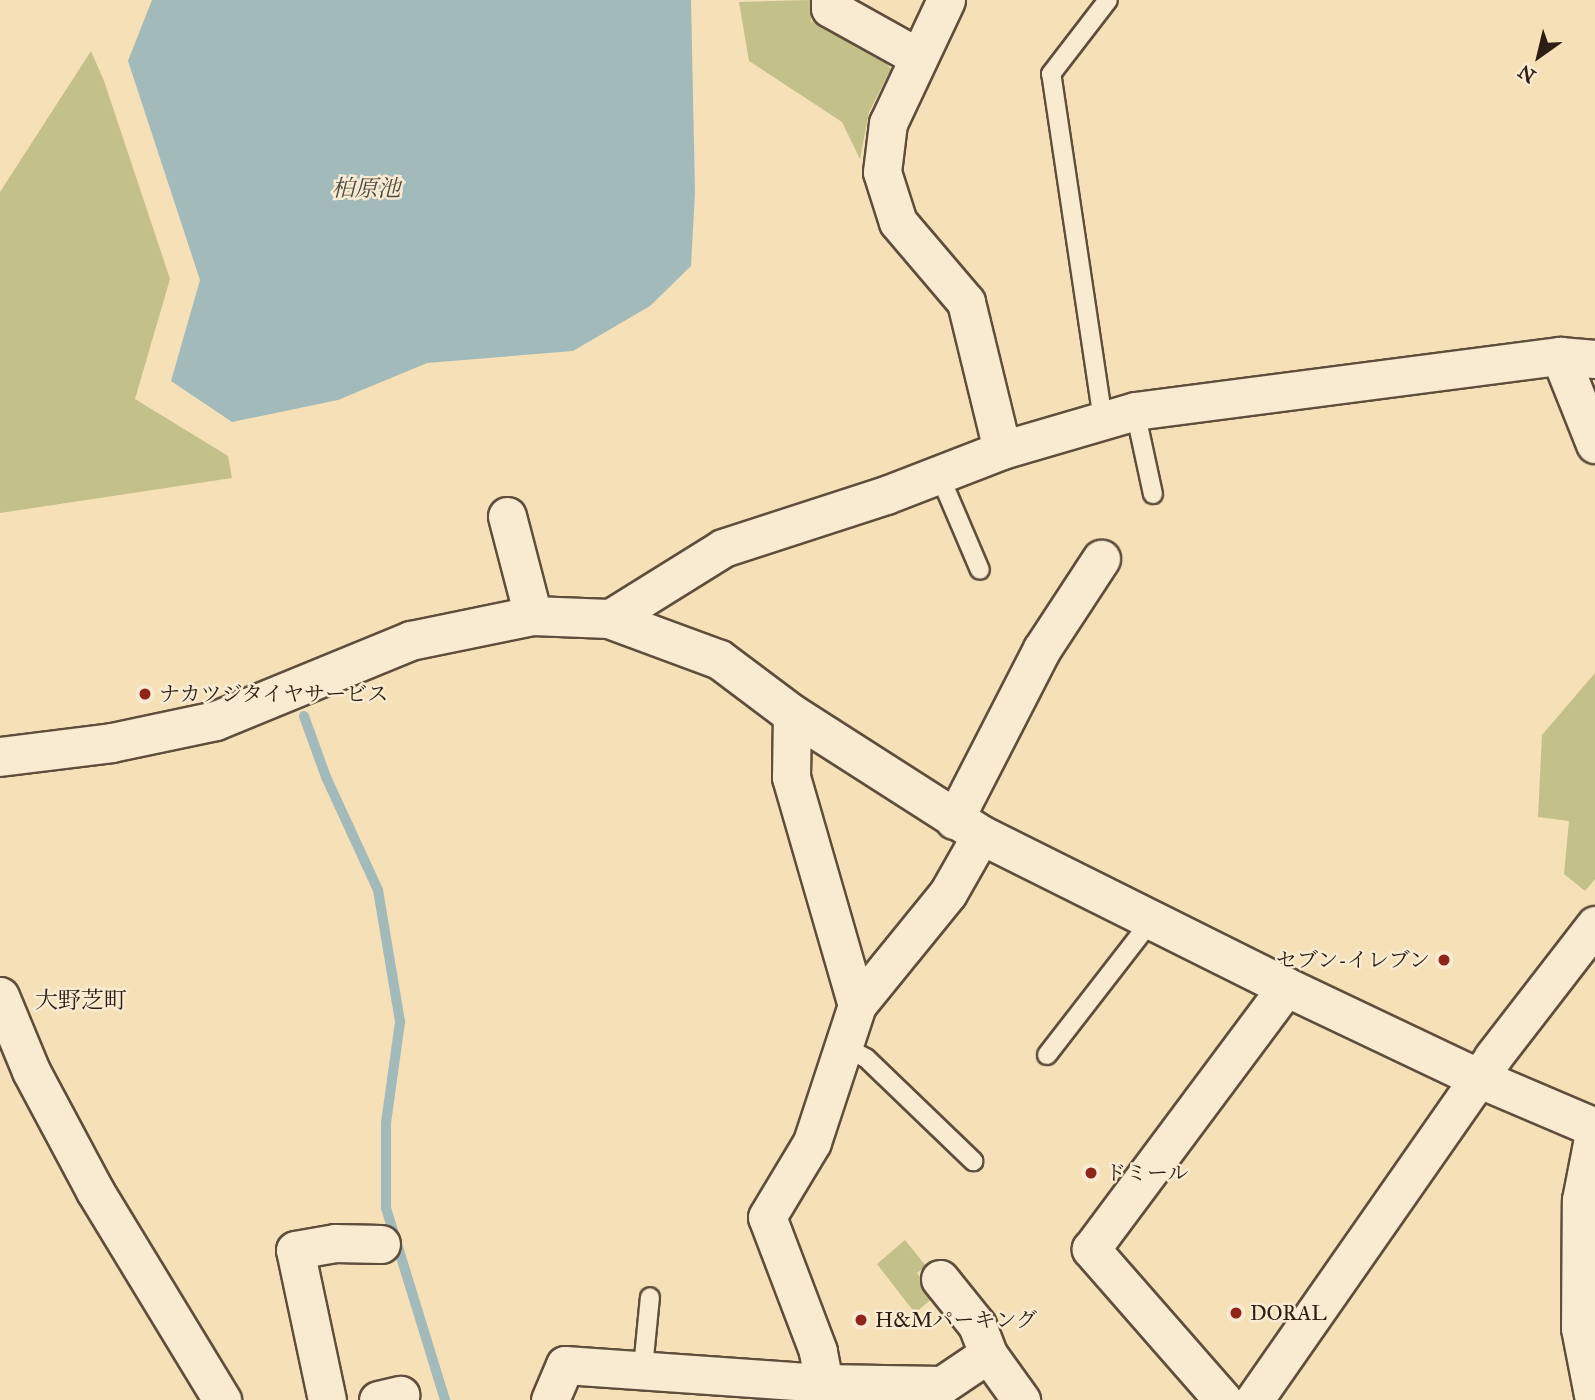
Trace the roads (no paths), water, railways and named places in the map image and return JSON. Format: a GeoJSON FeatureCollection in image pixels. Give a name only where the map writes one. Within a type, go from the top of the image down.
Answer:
{"type":"FeatureCollection","features":[{"type":"Feature","properties":{"kind":"street"},"geometry":{"type":"LineString","coordinates":[[830,0],[830,8],[918,57]]}},
{"type":"Feature","properties":{"kind":"street"},"geometry":{"type":"LineString","coordinates":[[946,0],[888,123],[882,172],[898,222],[966,302],[1002,450]]}},
{"type":"Feature","properties":{"kind":"street"},"geometry":{"type":"LineString","coordinates":[[610,619],[723,548],[1002,450],[1119,415],[1577,358],[1595,444]]}},
{"type":"Feature","properties":{"kind":"street"},"geometry":{"type":"LineString","coordinates":[[507,516],[533,616]]}},
{"type":"Feature","properties":{"kind":"street"},"geometry":{"type":"LineString","coordinates":[[824,1391],[818,1351],[767,1217],[812,1143],[857,1005],[948,892],[968,828],[1042,649],[1101,559]]}},
{"type":"Feature","properties":{"kind":"street"},"geometry":{"type":"LineString","coordinates":[[0,757],[112,743],[216,721],[411,641],[533,616],[610,619],[720,660],[792,714],[968,828],[1286,987],[1478,1078],[1595,1128],[1581,1200],[1580,1328],[1594,1400]]}},
{"type":"Feature","properties":{"kind":"street"},"geometry":{"type":"LineString","coordinates":[[792,714],[791,777],[857,1005]]}},
{"type":"Feature","properties":{"kind":"street"},"geometry":{"type":"LineString","coordinates":[[1254,1400],[1478,1078],[1595,925]]}},
{"type":"Feature","properties":{"kind":"street"},"geometry":{"type":"LineString","coordinates":[[1223,1400],[1091,1249],[1286,987]]}},
{"type":"Feature","properties":{"kind":"street"},"geometry":{"type":"LineString","coordinates":[[0,996],[32,1071],[95,1191],[222,1400]]}},
{"type":"Feature","properties":{"kind":"street"},"geometry":{"type":"LineString","coordinates":[[327,1400],[295,1250],[335,1243],[381,1244]]}},
{"type":"Feature","properties":{"kind":"street"},"geometry":{"type":"LineString","coordinates":[[940,1279],[976,1325],[988,1354],[1021,1400]]}},
{"type":"Feature","properties":{"kind":"street"},"geometry":{"type":"LineString","coordinates":[[550,1400],[565,1365],[643,1368],[824,1391],[942,1385],[988,1354]]}},
{"type":"Feature","properties":{"kind":"lane"},"geometry":{"type":"LineString","coordinates":[[1108,0],[1051,74],[1119,415],[1153,494]]}},
{"type":"Feature","properties":{"kind":"lane"},"geometry":{"type":"LineString","coordinates":[[939,474],[980,570]]}},
{"type":"Feature","properties":{"kind":"lane"},"geometry":{"type":"LineString","coordinates":[[1047,1055],[1151,921]]}},
{"type":"Feature","properties":{"kind":"lane"},"geometry":{"type":"LineString","coordinates":[[844,1046],[866,1058],[973,1161]]}},
{"type":"Feature","properties":{"kind":"lane"},"geometry":{"type":"LineString","coordinates":[[643,1368],[650,1297]]}},
{"type":"Feature","properties":{"kind":"water","name":"柏原池"},"geometry":{"type":"Polygon","coordinates":[[[152,0],[691,0],[695,192],[691,266],[650,306],[573,351],[427,363],[338,400],[232,422],[171,381],[200,280],[128,61],[152,0]]]}},
{"type":"Feature","properties":{"kind":"waterway"},"geometry":{"type":"LineString","coordinates":[[304,716],[326,777],[378,890],[400,1022],[386,1123],[386,1208],[445,1400]]}},
{"type":"Feature","properties":{"kind":"place","name":"ナカツジタイヤサービス"},"geometry":{"type":"Point","coordinates":[145,694]}},
{"type":"Feature","properties":{"kind":"place","name":"セブン-イレブン"},"geometry":{"type":"Point","coordinates":[1444,960]}},
{"type":"Feature","properties":{"kind":"place","name":"ドミール"},"geometry":{"type":"Point","coordinates":[1091,1173]}},
{"type":"Feature","properties":{"kind":"place","name":"DORAL"},"geometry":{"type":"Point","coordinates":[1236,1313]}},
{"type":"Feature","properties":{"kind":"place","name":"H&Mパーキング"},"geometry":{"type":"Point","coordinates":[861,1320]}},
{"type":"Feature","properties":{"kind":"district","name":"大野芝町"},"geometry":{"type":"Point","coordinates":[81,1000]}}]}
